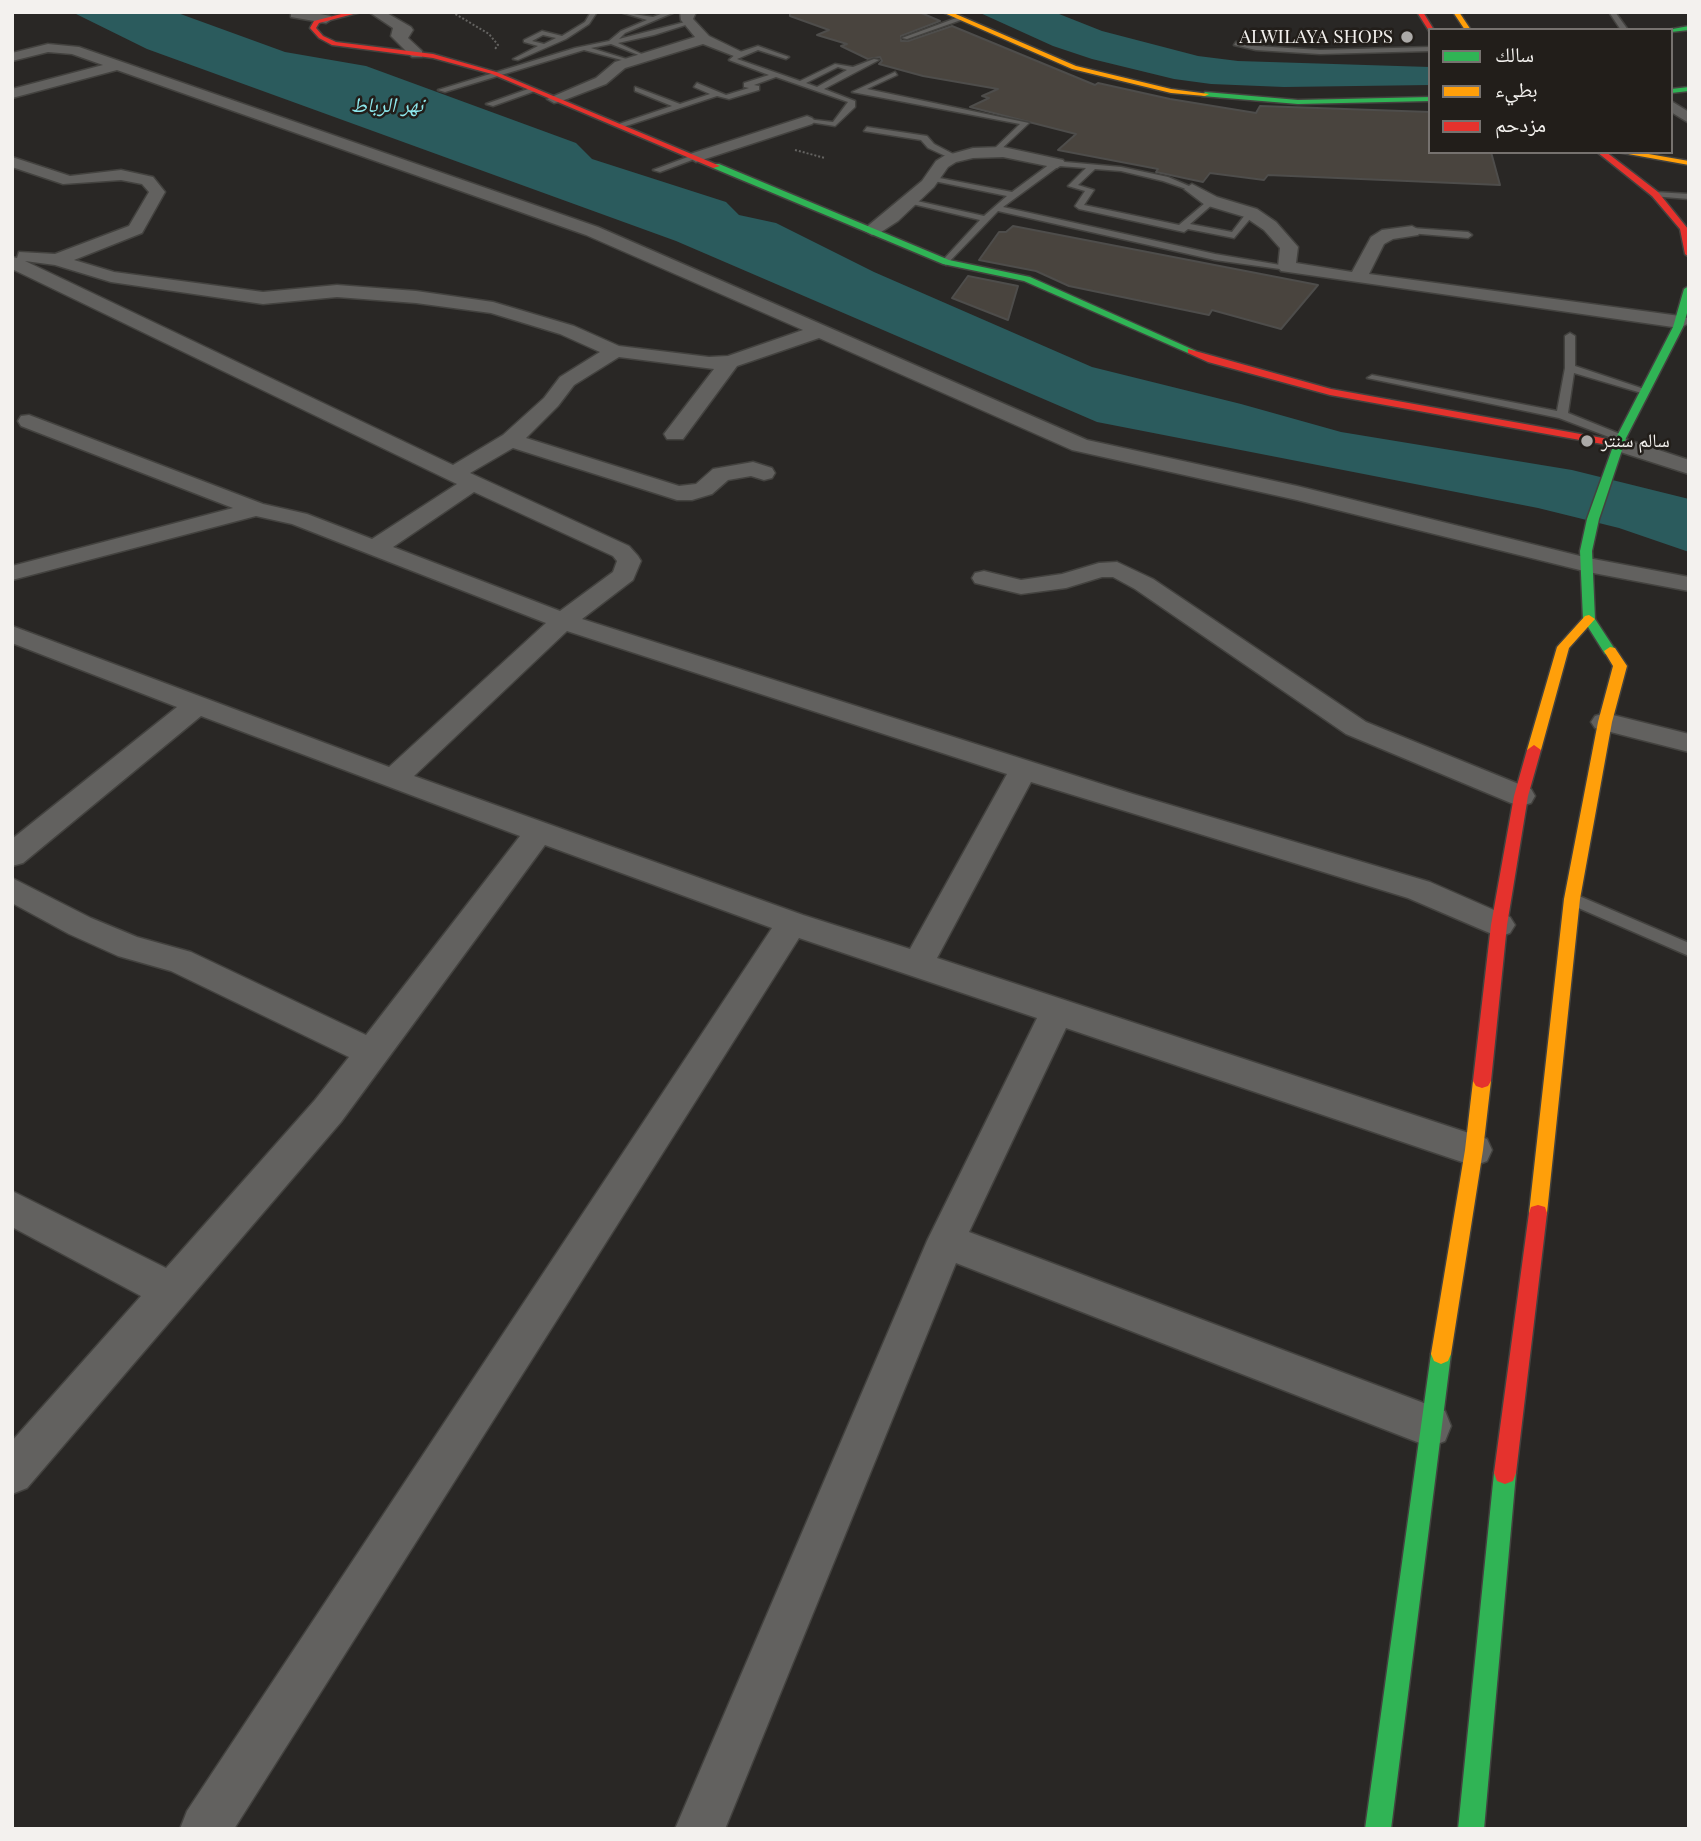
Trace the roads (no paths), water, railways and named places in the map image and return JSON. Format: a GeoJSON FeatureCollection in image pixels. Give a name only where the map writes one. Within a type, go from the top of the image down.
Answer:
{"type":"FeatureCollection","features":[{"type":"Feature","properties":{"kind":"street"},"geometry":{"type":"LineString","coordinates":[[358,12],[326,19],[313,24],[313,28],[321,37],[334,44],[417,54],[492,72],[946,262],[1027,279],[1212,360],[1371,400],[1619,445],[1689,467]]}},
{"type":"Feature","properties":{"kind":"street"},"geometry":{"type":"LineString","coordinates":[[375,12],[406,30],[398,30],[404,35],[398,36],[417,54]]}},
{"type":"Feature","properties":{"kind":"street"},"geometry":{"type":"LineString","coordinates":[[1420,12],[1430,28]]}},
{"type":"Feature","properties":{"kind":"street"},"geometry":{"type":"LineString","coordinates":[[1455,12],[1467,28]]}},
{"type":"Feature","properties":{"kind":"street"},"geometry":{"type":"LineString","coordinates":[[281,13],[298,13],[326,19]]}},
{"type":"Feature","properties":{"kind":"street"},"geometry":{"type":"LineString","coordinates":[[952,15],[1073,68],[1171,91],[1298,102],[1428,99]]}},
{"type":"Feature","properties":{"kind":"street"},"geometry":{"type":"LineString","coordinates":[[686,20],[704,39],[739,54]]}},
{"type":"Feature","properties":{"kind":"street"},"geometry":{"type":"LineString","coordinates":[[554,99],[601,81],[616,68],[638,59],[704,39]]}},
{"type":"Feature","properties":{"kind":"street"},"geometry":{"type":"LineString","coordinates":[[13,55],[60,48],[74,50],[593,231],[1080,445],[1587,558],[1689,584]]}},
{"type":"Feature","properties":{"kind":"street"},"geometry":{"type":"LineString","coordinates":[[12,94],[118,65]]}},
{"type":"Feature","properties":{"kind":"street"},"geometry":{"type":"LineString","coordinates":[[1673,107],[1689,119]]}},
{"type":"Feature","properties":{"kind":"street"},"geometry":{"type":"LineString","coordinates":[[696,157],[807,121]]}},
{"type":"Feature","properties":{"kind":"street"},"geometry":{"type":"LineString","coordinates":[[872,230],[908,202],[942,164],[955,157],[996,152],[1057,163]]}},
{"type":"Feature","properties":{"kind":"street"},"geometry":{"type":"LineString","coordinates":[[1604,154],[1656,194],[1684,229],[1689,254]]}},
{"type":"Feature","properties":{"kind":"street"},"geometry":{"type":"LineString","coordinates":[[1633,154],[1689,163]]}},
{"type":"Feature","properties":{"kind":"street"},"geometry":{"type":"LineString","coordinates":[[12,162],[69,181],[121,175],[147,180],[157,192],[136,229],[57,260]]}},
{"type":"Feature","properties":{"kind":"street"},"geometry":{"type":"LineString","coordinates":[[1192,189],[1211,201],[1251,213],[1283,238],[1289,247],[1287,267],[1571,311],[1680,322]]}},
{"type":"Feature","properties":{"kind":"street"},"geometry":{"type":"LineString","coordinates":[[1359,278],[1377,241],[1388,234],[1412,231]]}},
{"type":"Feature","properties":{"kind":"street"},"geometry":{"type":"LineString","coordinates":[[12,255],[57,260],[111,277],[263,298],[337,291],[416,297],[493,308],[567,330],[615,351],[709,363],[730,362],[820,331]]}},
{"type":"Feature","properties":{"kind":"street"},"geometry":{"type":"LineString","coordinates":[[12,262],[621,551],[629,561],[624,575],[563,621],[393,779]]}},
{"type":"Feature","properties":{"kind":"street"},"geometry":{"type":"LineString","coordinates":[[1471,1829],[1507,1454],[1541,1184],[1572,899],[1605,722],[1620,666],[1589,619],[1587,558],[1592,520],[1619,445],[1680,322],[1689,289]]}},
{"type":"Feature","properties":{"kind":"street"},"geometry":{"type":"LineString","coordinates":[[375,548],[511,440],[551,402],[567,381],[615,351]]}},
{"type":"Feature","properties":{"kind":"street"},"geometry":{"type":"LineString","coordinates":[[675,434],[730,362]]}},
{"type":"Feature","properties":{"kind":"street"},"geometry":{"type":"LineString","coordinates":[[29,421],[256,509],[299,519],[563,621],[1024,769],[1419,890],[1499,925]]}},
{"type":"Feature","properties":{"kind":"street"},"geometry":{"type":"LineString","coordinates":[[511,440],[677,493],[692,494],[704,489],[720,474],[753,469],[764,473]]}},
{"type":"Feature","properties":{"kind":"street"},"geometry":{"type":"LineString","coordinates":[[12,573],[256,509]]}},
{"type":"Feature","properties":{"kind":"street"},"geometry":{"type":"LineString","coordinates":[[984,578],[1021,587],[1066,581],[1099,570],[1116,569],[1144,584],[1356,728],[1521,796]]}},
{"type":"Feature","properties":{"kind":"street"},"geometry":{"type":"LineString","coordinates":[[1378,1829],[1430,1426],[1474,1150],[1499,925],[1521,796],[1563,647],[1589,619]]}},
{"type":"Feature","properties":{"kind":"street"},"geometry":{"type":"LineString","coordinates":[[12,634],[393,779],[792,923],[1474,1150]]}},
{"type":"Feature","properties":{"kind":"street"},"geometry":{"type":"LineString","coordinates":[[12,855],[197,705]]}},
{"type":"Feature","properties":{"kind":"street"},"geometry":{"type":"LineString","coordinates":[[1605,722],[1689,743]]}},
{"type":"Feature","properties":{"kind":"street"},"geometry":{"type":"LineString","coordinates":[[918,964],[1024,769]]}},
{"type":"Feature","properties":{"kind":"street"},"geometry":{"type":"LineString","coordinates":[[12,1473],[328,1111],[539,832]]}},
{"type":"Feature","properties":{"kind":"street"},"geometry":{"type":"LineString","coordinates":[[12,889],[80,926],[129,947],[180,961],[372,1053]]}},
{"type":"Feature","properties":{"kind":"street"},"geometry":{"type":"LineString","coordinates":[[205,1829],[792,923]]}},
{"type":"Feature","properties":{"kind":"street"},"geometry":{"type":"LineString","coordinates":[[700,1829],[946,1241],[1058,1010]]}},
{"type":"Feature","properties":{"kind":"street"},"geometry":{"type":"LineString","coordinates":[[12,1208],[170,1292]]}},
{"type":"Feature","properties":{"kind":"street"},"geometry":{"type":"LineString","coordinates":[[946,1241],[1430,1426]]}},
{"type":"Feature","properties":{"kind":"lane"},"geometry":{"type":"LineString","coordinates":[[492,72],[564,37],[587,23],[594,12]]}},
{"type":"Feature","properties":{"kind":"lane"},"geometry":{"type":"LineString","coordinates":[[623,12],[654,20],[686,20]]}},
{"type":"Feature","properties":{"kind":"lane"},"geometry":{"type":"LineString","coordinates":[[611,42],[623,32],[672,12]]}},
{"type":"Feature","properties":{"kind":"lane"},"geometry":{"type":"LineString","coordinates":[[1612,12],[1624,28]]}},
{"type":"Feature","properties":{"kind":"lane"},"geometry":{"type":"LineString","coordinates":[[905,38],[952,15]]}},
{"type":"Feature","properties":{"kind":"lane"},"geometry":{"type":"LineString","coordinates":[[442,90],[492,72],[686,20]]}},
{"type":"Feature","properties":{"kind":"lane"},"geometry":{"type":"LineString","coordinates":[[545,46],[526,41],[542,33],[597,45]]}},
{"type":"Feature","properties":{"kind":"lane"},"geometry":{"type":"LineString","coordinates":[[611,42],[638,59]]}},
{"type":"Feature","properties":{"kind":"lane"},"geometry":{"type":"LineString","coordinates":[[1236,44],[1320,52],[1428,48]]}},
{"type":"Feature","properties":{"kind":"lane"},"geometry":{"type":"LineString","coordinates":[[584,48],[638,59]]}},
{"type":"Feature","properties":{"kind":"lane"},"geometry":{"type":"LineString","coordinates":[[786,57],[758,48],[739,54],[732,60],[844,98],[852,105],[835,124],[807,121]]}},
{"type":"Feature","properties":{"kind":"lane"},"geometry":{"type":"LineString","coordinates":[[819,89],[853,69],[876,60]]}},
{"type":"Feature","properties":{"kind":"lane"},"geometry":{"type":"LineString","coordinates":[[801,83],[837,65],[853,69]]}},
{"type":"Feature","properties":{"kind":"lane"},"geometry":{"type":"LineString","coordinates":[[844,98],[895,74]]}},
{"type":"Feature","properties":{"kind":"lane"},"geometry":{"type":"LineString","coordinates":[[697,85],[726,97],[755,88],[747,85],[776,75]]}},
{"type":"Feature","properties":{"kind":"lane"},"geometry":{"type":"LineString","coordinates":[[638,89],[679,106]]}},
{"type":"Feature","properties":{"kind":"lane"},"geometry":{"type":"LineString","coordinates":[[490,104],[534,90]]}},
{"type":"Feature","properties":{"kind":"lane"},"geometry":{"type":"LineString","coordinates":[[859,90],[1025,123],[996,152]]}},
{"type":"Feature","properties":{"kind":"lane"},"geometry":{"type":"LineString","coordinates":[[620,125],[717,94]]}},
{"type":"Feature","properties":{"kind":"lane"},"geometry":{"type":"LineString","coordinates":[[867,130],[891,131],[924,138],[931,146],[955,157]]}},
{"type":"Feature","properties":{"kind":"lane"},"geometry":{"type":"LineString","coordinates":[[657,170],[696,157]]}},
{"type":"Feature","properties":{"kind":"lane"},"geometry":{"type":"LineString","coordinates":[[946,262],[996,208],[1057,163],[1094,165],[1165,179],[1192,189]]}},
{"type":"Feature","properties":{"kind":"lane"},"geometry":{"type":"LineString","coordinates":[[1094,165],[1072,186],[1090,190],[1079,206],[1186,228],[1230,234],[1234,234],[1251,213]]}},
{"type":"Feature","properties":{"kind":"lane"},"geometry":{"type":"LineString","coordinates":[[932,178],[1014,195]]}},
{"type":"Feature","properties":{"kind":"lane"},"geometry":{"type":"LineString","coordinates":[[1656,194],[1689,197]]}},
{"type":"Feature","properties":{"kind":"lane"},"geometry":{"type":"LineString","coordinates":[[1186,228],[1183,225],[1211,201]]}},
{"type":"Feature","properties":{"kind":"lane"},"geometry":{"type":"LineString","coordinates":[[908,202],[986,219]]}},
{"type":"Feature","properties":{"kind":"lane"},"geometry":{"type":"LineString","coordinates":[[996,208],[1215,257],[1287,267]]}},
{"type":"Feature","properties":{"kind":"lane"},"geometry":{"type":"LineString","coordinates":[[1169,247],[1186,228]]}},
{"type":"Feature","properties":{"kind":"lane"},"geometry":{"type":"LineString","coordinates":[[1412,231],[1468,235]]}},
{"type":"Feature","properties":{"kind":"lane"},"geometry":{"type":"LineString","coordinates":[[1215,257],[1230,234]]}},
{"type":"Feature","properties":{"kind":"lane"},"geometry":{"type":"LineString","coordinates":[[1562,415],[1570,368],[1570,336]]}},
{"type":"Feature","properties":{"kind":"lane"},"geometry":{"type":"LineString","coordinates":[[1570,368],[1645,391]]}},
{"type":"Feature","properties":{"kind":"lane"},"geometry":{"type":"LineString","coordinates":[[1372,377],[1562,415],[1619,445]]}},
{"type":"Feature","properties":{"kind":"lane"},"geometry":{"type":"LineString","coordinates":[[1572,899],[1689,950]]}},
{"type":"Feature","properties":{"kind":"water","name":"نهر الرباط"},"geometry":{"type":"Polygon","coordinates":[[[72,12],[175,12],[285,52],[366,66],[576,143],[592,159],[726,202],[739,215],[776,223],[874,272],[1092,367],[1341,432],[1572,470],[1689,499],[1689,552],[1619,528],[1538,508],[1097,422],[676,241],[147,49],[72,12]]]}},
{"type":"Feature","properties":{"kind":"water"},"geometry":{"type":"Polygon","coordinates":[[[978,12],[1054,12],[1102,31],[1198,56],[1238,61],[1428,67],[1428,85],[1284,87],[1211,84],[1174,79],[1092,59],[1053,46],[978,12]]]}},
{"type":"Feature","properties":{"kind":"place","name":"ALWILAYA SHOPS"},"geometry":{"type":"Point","coordinates":[1407,37]}},
{"type":"Feature","properties":{"kind":"place","name":"سالم سنتر"},"geometry":{"type":"Point","coordinates":[1587,441]}}]}
